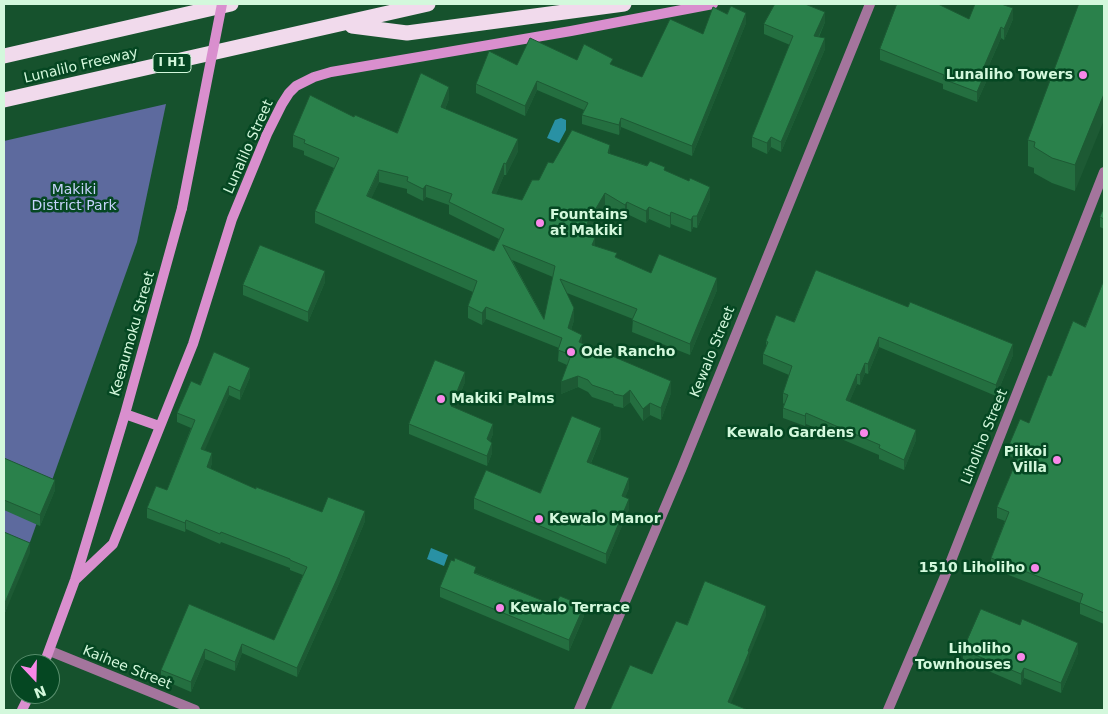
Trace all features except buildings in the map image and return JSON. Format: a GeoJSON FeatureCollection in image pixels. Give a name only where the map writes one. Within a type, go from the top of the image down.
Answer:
{"type":"FeatureCollection","features":[{"type":"Feature","properties":{"kind":"highway","name":"Lunalilo Freeway"},"geometry":{"type":"LineString","coordinates":[[4,56],[232,4]]}},
{"type":"Feature","properties":{"kind":"highway","name":"Lunalilo Freeway"},"geometry":{"type":"LineString","coordinates":[[4,100],[428,4]]}},
{"type":"Feature","properties":{"kind":"highway"},"geometry":{"type":"LineString","coordinates":[[340,25],[406,33],[624,4]]}},
{"type":"Feature","properties":{"kind":"main road","name":"Keeaumoku Street"},"geometry":{"type":"LineString","coordinates":[[49,654],[75,580],[125,414],[182,208],[222,4]]}},
{"type":"Feature","properties":{"kind":"main road","name":"Lunalilo Street"},"geometry":{"type":"LineString","coordinates":[[75,580],[113,544],[193,344],[232,219],[267,134],[282,104],[296,86],[314,77],[331,72],[571,31],[713,4]]}},
{"type":"Feature","properties":{"kind":"main road"},"geometry":{"type":"LineString","coordinates":[[125,414],[159,426]]}},
{"type":"Feature","properties":{"kind":"street","name":"Kewalo Street"},"geometry":{"type":"LineString","coordinates":[[579,710],[678,478],[870,4]]}},
{"type":"Feature","properties":{"kind":"street","name":"Liholiho Street"},"geometry":{"type":"LineString","coordinates":[[888,710],[945,576],[1104,172]]}},
{"type":"Feature","properties":{"kind":"street","name":"Kaihee Street"},"geometry":{"type":"LineString","coordinates":[[50,651],[194,710]]}},
{"type":"Feature","properties":{"kind":"green space","name":"Makiki District Park"},"geometry":{"type":"Polygon","coordinates":[[[166,104],[137,242],[4,615],[4,141],[166,104]]]}},
{"type":"Feature","properties":{"kind":"shaded area"},"geometry":{"type":"Polygon","coordinates":[[[561,118],[566,120],[566,130],[559,143],[547,138],[555,120],[561,118]]]}},
{"type":"Feature","properties":{"kind":"shaded area"},"geometry":{"type":"Polygon","coordinates":[[[431,548],[448,555],[444,566],[427,559],[431,548]]]}},
{"type":"Feature","properties":{"kind":"place","name":"Lunaliho Towers"},"geometry":{"type":"Point","coordinates":[1083,75]}},
{"type":"Feature","properties":{"kind":"place","name":"Fountains at Makiki"},"geometry":{"type":"Point","coordinates":[540,223]}},
{"type":"Feature","properties":{"kind":"place","name":"Ode Rancho"},"geometry":{"type":"Point","coordinates":[571,352]}},
{"type":"Feature","properties":{"kind":"place","name":"Makiki Palms"},"geometry":{"type":"Point","coordinates":[441,399]}},
{"type":"Feature","properties":{"kind":"place","name":"Kewalo Gardens"},"geometry":{"type":"Point","coordinates":[864,433]}},
{"type":"Feature","properties":{"kind":"place","name":"Piikoi Villa"},"geometry":{"type":"Point","coordinates":[1057,460]}},
{"type":"Feature","properties":{"kind":"place","name":"Kewalo Manor"},"geometry":{"type":"Point","coordinates":[539,519]}},
{"type":"Feature","properties":{"kind":"place","name":"1510 Liholiho"},"geometry":{"type":"Point","coordinates":[1035,568]}},
{"type":"Feature","properties":{"kind":"place","name":"Kewalo Terrace"},"geometry":{"type":"Point","coordinates":[500,608]}},
{"type":"Feature","properties":{"kind":"place","name":"Liholiho Townhouses"},"geometry":{"type":"Point","coordinates":[1021,657]}}]}
